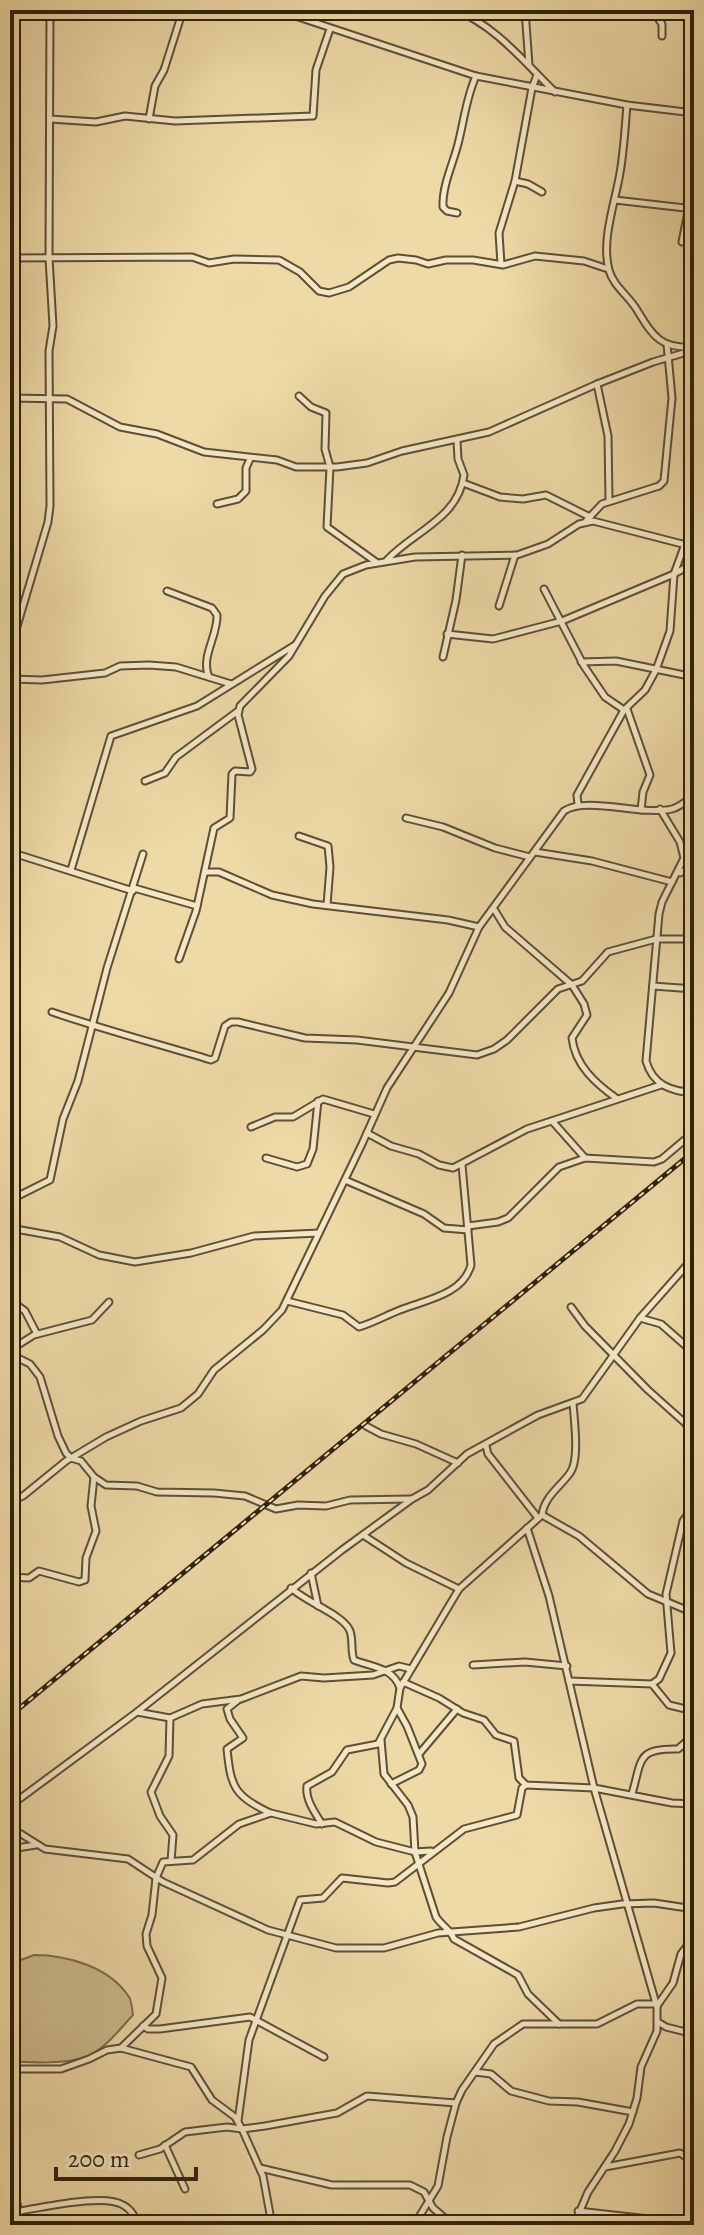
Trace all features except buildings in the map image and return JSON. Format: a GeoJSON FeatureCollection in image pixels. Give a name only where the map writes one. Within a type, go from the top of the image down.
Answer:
{"type":"FeatureCollection","features":[{"type":"Feature","properties":{"kind":"street"},"geometry":{"type":"LineString","coordinates":[[10,650],[48,522],[50,493],[49,351],[53,326],[49,258],[50,10]]}},
{"type":"Feature","properties":{"kind":"street"},"geometry":{"type":"LineString","coordinates":[[149,119],[155,86],[167,61],[183,10]]}},
{"type":"Feature","properties":{"kind":"street"},"geometry":{"type":"LineString","coordinates":[[277,10],[476,76],[627,105],[694,113]]}},
{"type":"Feature","properties":{"kind":"street"},"geometry":{"type":"LineString","coordinates":[[455,10],[472,17],[555,92]]}},
{"type":"Feature","properties":{"kind":"street"},"geometry":{"type":"LineString","coordinates":[[525,10],[529,66]]}},
{"type":"Feature","properties":{"kind":"street"},"geometry":{"type":"LineString","coordinates":[[652,10],[662,24],[662,36]]}},
{"type":"Feature","properties":{"kind":"street"},"geometry":{"type":"LineString","coordinates":[[50,119],[96,122],[125,116],[175,121],[313,116],[316,70],[330,29]]}},
{"type":"Feature","properties":{"kind":"street"},"geometry":{"type":"LineString","coordinates":[[501,264],[499,233],[515,181],[537,75]]}},
{"type":"Feature","properties":{"kind":"street"},"geometry":{"type":"LineString","coordinates":[[457,213],[443,207],[443,194],[476,76]]}},
{"type":"Feature","properties":{"kind":"street"},"geometry":{"type":"LineString","coordinates":[[627,105],[608,238],[608,269],[612,279],[635,305],[650,333],[667,344],[694,349]]}},
{"type":"Feature","properties":{"kind":"street"},"geometry":{"type":"LineString","coordinates":[[515,181],[542,192]]}},
{"type":"Feature","properties":{"kind":"street"},"geometry":{"type":"LineString","coordinates":[[615,200],[691,208],[682,242]]}},
{"type":"Feature","properties":{"kind":"street"},"geometry":{"type":"LineString","coordinates":[[10,258],[192,257],[209,263],[269,258],[290,265],[319,291],[329,293],[349,287],[389,260],[398,258],[428,264],[473,260],[501,264],[535,256],[584,261],[608,269]]}},
{"type":"Feature","properties":{"kind":"street"},"geometry":{"type":"LineString","coordinates":[[145,781],[165,773],[176,757],[238,711],[299,642],[336,580],[352,569],[441,554],[515,555],[548,544],[588,519],[609,500],[659,486],[664,481],[672,398],[667,344]]}},
{"type":"Feature","properties":{"kind":"street"},"geometry":{"type":"LineString","coordinates":[[10,398],[67,399],[120,427],[157,434],[204,452],[277,460],[296,467],[330,467],[367,463],[402,451],[489,432],[597,384],[694,349]]}},
{"type":"Feature","properties":{"kind":"street"},"geometry":{"type":"LineString","coordinates":[[597,384],[608,436],[609,500]]}},
{"type":"Feature","properties":{"kind":"street"},"geometry":{"type":"LineString","coordinates":[[299,396],[311,407],[326,413],[325,449],[330,467],[327,527],[376,563]]}},
{"type":"Feature","properties":{"kind":"street"},"geometry":{"type":"LineString","coordinates":[[386,561],[397,549],[445,514],[463,483],[457,440]]}},
{"type":"Feature","properties":{"kind":"street"},"geometry":{"type":"LineString","coordinates":[[217,504],[243,495],[250,459]]}},
{"type":"Feature","properties":{"kind":"street"},"geometry":{"type":"LineString","coordinates":[[463,483],[500,497],[523,499],[546,495],[593,521],[694,547]]}},
{"type":"Feature","properties":{"kind":"street"},"geometry":{"type":"LineString","coordinates":[[578,804],[577,795],[626,709],[645,690],[656,670],[670,631],[674,574],[694,529]]}},
{"type":"Feature","properties":{"kind":"street"},"geometry":{"type":"LineString","coordinates":[[443,657],[462,555]]}},
{"type":"Feature","properties":{"kind":"street"},"geometry":{"type":"LineString","coordinates":[[499,606],[515,555]]}},
{"type":"Feature","properties":{"kind":"street"},"geometry":{"type":"LineString","coordinates":[[447,634],[493,639],[562,621],[694,563]]}},
{"type":"Feature","properties":{"kind":"street"},"geometry":{"type":"LineString","coordinates":[[544,589],[581,662],[605,697],[626,709],[650,775],[643,792],[641,810]]}},
{"type":"Feature","properties":{"kind":"street"},"geometry":{"type":"LineString","coordinates":[[167,591],[212,608],[217,615],[206,660],[209,678]]}},
{"type":"Feature","properties":{"kind":"street"},"geometry":{"type":"LineString","coordinates":[[71,870],[111,736],[197,706],[299,642]]}},
{"type":"Feature","properties":{"kind":"street"},"geometry":{"type":"LineString","coordinates":[[581,662],[616,661],[694,677]]}},
{"type":"Feature","properties":{"kind":"street"},"geometry":{"type":"LineString","coordinates":[[10,679],[42,680],[105,673],[120,666],[149,665],[176,667],[232,684]]}},
{"type":"Feature","properties":{"kind":"street"},"geometry":{"type":"LineString","coordinates":[[179,959],[197,906],[214,828],[230,818],[232,774],[252,769],[238,711]]}},
{"type":"Feature","properties":{"kind":"street"},"geometry":{"type":"LineString","coordinates":[[10,1502],[106,1437],[141,1421],[174,1412],[190,1402],[214,1370],[274,1319],[287,1301],[387,1088],[449,993],[479,927],[564,811],[578,804],[641,810],[677,807],[694,795]]}},
{"type":"Feature","properties":{"kind":"street"},"geometry":{"type":"LineString","coordinates":[[535,852],[674,879],[692,867],[684,858],[680,842],[660,809]]}},
{"type":"Feature","properties":{"kind":"street"},"geometry":{"type":"LineString","coordinates":[[406,818],[443,827],[495,848],[530,857]]}},
{"type":"Feature","properties":{"kind":"street"},"geometry":{"type":"LineString","coordinates":[[299,836],[328,846],[327,905]]}},
{"type":"Feature","properties":{"kind":"street"},"geometry":{"type":"LineString","coordinates":[[10,852],[197,906]]}},
{"type":"Feature","properties":{"kind":"street"},"geometry":{"type":"LineString","coordinates":[[10,1200],[50,1180],[63,1119],[78,1081],[91,1026],[143,854]]}},
{"type":"Feature","properties":{"kind":"street"},"geometry":{"type":"LineString","coordinates":[[661,1085],[649,1071],[646,1061],[656,939],[662,902],[684,858]]}},
{"type":"Feature","properties":{"kind":"street"},"geometry":{"type":"LineString","coordinates":[[205,872],[219,872],[272,895],[479,927]]}},
{"type":"Feature","properties":{"kind":"street"},"geometry":{"type":"LineString","coordinates":[[494,909],[505,927],[572,985],[587,1015],[572,1038],[575,1056],[595,1080],[617,1099]]}},
{"type":"Feature","properties":{"kind":"street"},"geometry":{"type":"LineString","coordinates":[[52,1012],[211,1060],[215,1058],[225,1026],[231,1022],[264,1026],[305,1038],[357,1040],[465,1055],[485,1054],[517,1031],[558,989],[582,981],[608,952],[656,939],[694,939]]}},
{"type":"Feature","properties":{"kind":"street"},"geometry":{"type":"LineString","coordinates":[[653,986],[694,989]]}},
{"type":"Feature","properties":{"kind":"street"},"geometry":{"type":"LineString","coordinates":[[367,1133],[446,1168],[462,1165],[510,1136],[661,1085],[694,1093]]}},
{"type":"Feature","properties":{"kind":"street"},"geometry":{"type":"LineString","coordinates":[[251,1127],[275,1117],[293,1117],[319,1100],[329,1099],[374,1114]]}},
{"type":"Feature","properties":{"kind":"street"},"geometry":{"type":"LineString","coordinates":[[266,1158],[297,1167],[307,1164],[313,1149],[319,1100]]}},
{"type":"Feature","properties":{"kind":"street"},"geometry":{"type":"LineString","coordinates":[[553,1122],[585,1158]]}},
{"type":"Feature","properties":{"kind":"street"},"geometry":{"type":"LineString","coordinates":[[345,1180],[424,1214],[444,1228],[468,1228],[508,1218],[552,1171],[585,1158],[654,1162],[694,1132]]}},
{"type":"Feature","properties":{"kind":"street"},"geometry":{"type":"LineString","coordinates":[[287,1301],[343,1315],[359,1327],[441,1297],[469,1273],[471,1265],[462,1165]]}},
{"type":"Feature","properties":{"kind":"street"},"geometry":{"type":"LineString","coordinates":[[10,1228],[60,1237],[99,1255],[135,1262],[191,1253],[254,1236],[319,1233]]}},
{"type":"Feature","properties":{"kind":"street"},"geometry":{"type":"LineString","coordinates":[[10,1806],[137,1712],[291,1588],[428,1490],[467,1454],[538,1415],[582,1399],[640,1318],[694,1257]]}},
{"type":"Feature","properties":{"kind":"street"},"geometry":{"type":"LineString","coordinates":[[10,1300],[25,1311],[37,1334]]}},
{"type":"Feature","properties":{"kind":"street"},"geometry":{"type":"LineString","coordinates":[[109,1302],[92,1320],[37,1334],[10,1352],[24,1359],[40,1377],[59,1440],[71,1458],[81,1461],[94,1477],[116,1487],[137,1486],[157,1492],[245,1496],[276,1509],[298,1505],[326,1506],[350,1500],[412,1499]]}},
{"type":"Feature","properties":{"kind":"street"},"geometry":{"type":"LineString","coordinates":[[653,1302],[657,1322]]}},
{"type":"Feature","properties":{"kind":"street"},"geometry":{"type":"LineString","coordinates":[[571,1307],[585,1326],[694,1435]]}},
{"type":"Feature","properties":{"kind":"street"},"geometry":{"type":"LineString","coordinates":[[640,1318],[657,1322],[694,1353]]}},
{"type":"Feature","properties":{"kind":"street"},"geometry":{"type":"LineString","coordinates":[[322,1824],[313,1810],[307,1786],[332,1772],[347,1750],[376,1745],[397,1708],[401,1685],[459,1589],[540,1517],[546,1503],[573,1470],[573,1403]]}},
{"type":"Feature","properties":{"kind":"street"},"geometry":{"type":"LineString","coordinates":[[366,1426],[459,1463]]}},
{"type":"Feature","properties":{"kind":"street"},"geometry":{"type":"LineString","coordinates":[[486,1446],[488,1454],[540,1517],[567,1527],[641,1590],[694,1613]]}},
{"type":"Feature","properties":{"kind":"street"},"geometry":{"type":"LineString","coordinates":[[475,1451],[488,1454]]}},
{"type":"Feature","properties":{"kind":"street"},"geometry":{"type":"LineString","coordinates":[[10,1577],[29,1578],[40,1571],[79,1582],[85,1580],[86,1558],[96,1531],[91,1506],[94,1477]]}},
{"type":"Feature","properties":{"kind":"street"},"geometry":{"type":"LineString","coordinates":[[569,1681],[652,1684],[659,1679],[671,1653],[667,1603],[680,1528],[694,1506]]}},
{"type":"Feature","properties":{"kind":"street"},"geometry":{"type":"LineString","coordinates":[[527,1528],[549,1596],[594,1788],[658,2021],[657,2031],[641,2067],[637,2098],[622,2139],[578,2211],[574,2225]]}},
{"type":"Feature","properties":{"kind":"street"},"geometry":{"type":"LineString","coordinates":[[363,1535],[406,1563],[459,1589]]}},
{"type":"Feature","properties":{"kind":"street"},"geometry":{"type":"LineString","coordinates":[[311,1573],[318,1606]]}},
{"type":"Feature","properties":{"kind":"street"},"geometry":{"type":"LineString","coordinates":[[291,1588],[350,1630],[354,1660],[383,1670],[401,1685],[484,1720],[496,1735],[514,1741],[519,1778],[526,1785],[594,1788],[672,1803],[694,1804]]}},
{"type":"Feature","properties":{"kind":"street"},"geometry":{"type":"LineString","coordinates":[[473,1665],[525,1662],[567,1666]]}},
{"type":"Feature","properties":{"kind":"street"},"geometry":{"type":"LineString","coordinates":[[137,1712],[170,1718],[202,1704],[241,1699],[301,1676],[373,1675],[399,1666],[411,1669]]}},
{"type":"Feature","properties":{"kind":"street"},"geometry":{"type":"LineString","coordinates":[[652,1684],[669,1705],[694,1711]]}},
{"type":"Feature","properties":{"kind":"street"},"geometry":{"type":"LineString","coordinates":[[241,1699],[227,1709],[243,1738],[227,1749],[233,1784],[241,1796],[271,1813],[322,1824],[341,1824],[376,1842],[415,1852],[434,1851]]}},
{"type":"Feature","properties":{"kind":"street"},"geometry":{"type":"LineString","coordinates":[[391,1784],[420,1769],[422,1761],[397,1708]]}},
{"type":"Feature","properties":{"kind":"street"},"geometry":{"type":"LineString","coordinates":[[419,1754],[457,1709]]}},
{"type":"Feature","properties":{"kind":"street"},"geometry":{"type":"LineString","coordinates":[[170,1718],[169,1756],[151,1792],[160,1816],[173,1835],[171,1861]]}},
{"type":"Feature","properties":{"kind":"street"},"geometry":{"type":"LineString","coordinates":[[632,1794],[640,1764],[648,1752],[655,1748],[678,1749],[694,1735]]}},
{"type":"Feature","properties":{"kind":"street"},"geometry":{"type":"LineString","coordinates":[[381,1739],[384,1774],[408,1805],[413,1817],[415,1852],[435,1914],[442,1925],[451,1931],[454,1939],[520,1977],[528,1994],[560,2025]]}},
{"type":"Feature","properties":{"kind":"street"},"geometry":{"type":"LineString","coordinates":[[238,2121],[246,2050],[300,1900],[323,1898],[342,1878],[392,1883],[464,1829],[517,1815],[522,1788],[526,1785]]}},
{"type":"Feature","properties":{"kind":"street"},"geometry":{"type":"LineString","coordinates":[[121,2048],[156,2014],[162,1981],[146,1937],[156,1878],[163,1862],[193,1860],[239,1824],[271,1813]]}},
{"type":"Feature","properties":{"kind":"street"},"geometry":{"type":"LineString","coordinates":[[10,1827],[45,1849],[128,1859],[156,1878],[268,1930],[329,1947],[373,1949],[438,1933],[519,1927],[589,1909],[626,1904],[654,1903],[694,1909]]}},
{"type":"Feature","properties":{"kind":"street"},"geometry":{"type":"LineString","coordinates":[[10,1849],[37,1845]]}},
{"type":"Feature","properties":{"kind":"street"},"geometry":{"type":"LineString","coordinates":[[438,1933],[442,1925]]}},
{"type":"Feature","properties":{"kind":"street"},"geometry":{"type":"LineString","coordinates":[[656,2006],[673,1983],[681,1954],[694,1937]]}},
{"type":"Feature","properties":{"kind":"street"},"geometry":{"type":"LineString","coordinates":[[414,2225],[438,2186],[456,2103],[494,2044],[518,2027],[533,2024],[597,2024],[637,2004],[656,2006]]}},
{"type":"Feature","properties":{"kind":"street"},"geometry":{"type":"LineString","coordinates":[[143,2026],[160,2029],[250,2017],[324,2057]]}},
{"type":"Feature","properties":{"kind":"street"},"geometry":{"type":"LineString","coordinates":[[658,2021],[666,2027],[694,2034]]}},
{"type":"Feature","properties":{"kind":"street"},"geometry":{"type":"LineString","coordinates":[[657,2031],[666,2027]]}},
{"type":"Feature","properties":{"kind":"street"},"geometry":{"type":"LineString","coordinates":[[10,2069],[55,2070],[107,2050],[121,2048],[191,2067],[212,2100],[238,2121],[260,2168],[272,2225]]}},
{"type":"Feature","properties":{"kind":"street"},"geometry":{"type":"LineString","coordinates":[[474,2072],[491,2074],[511,2091],[549,2101],[578,2102],[633,2112]]}},
{"type":"Feature","properties":{"kind":"street"},"geometry":{"type":"LineString","coordinates":[[139,2155],[156,2151],[185,2132],[227,2127],[242,2129],[337,2113],[360,2099],[376,2095],[456,2103]]}},
{"type":"Feature","properties":{"kind":"street"},"geometry":{"type":"LineString","coordinates":[[165,2145],[185,2189]]}},
{"type":"Feature","properties":{"kind":"street"},"geometry":{"type":"LineString","coordinates":[[604,2167],[680,2153],[686,2157],[694,2172]]}},
{"type":"Feature","properties":{"kind":"street"},"geometry":{"type":"LineString","coordinates":[[260,2168],[332,2185],[410,2185],[424,2192],[433,2208],[453,2225]]}},
{"type":"Feature","properties":{"kind":"street"},"geometry":{"type":"LineString","coordinates":[[10,2174],[22,2225]]}},
{"type":"Feature","properties":{"kind":"street"},"geometry":{"type":"LineString","coordinates":[[19,2211],[71,2203],[117,2202],[128,2208],[139,2225]]}},
{"type":"Feature","properties":{"kind":"street"},"geometry":{"type":"LineString","coordinates":[[578,2211],[649,2219],[688,2219],[691,2225]]}},
{"type":"Feature","properties":{"kind":"shaded area"},"geometry":{"type":"Polygon","coordinates":[[[34,1955],[74,1960],[111,1978],[129,1997],[133,2015],[106,2044],[86,2057],[59,2062],[10,2061],[10,1964],[34,1955]]]}},
{"type":"Feature","properties":{"kind":"railway"},"geometry":{"type":"LineString","coordinates":[[10,1716],[694,1151]]}}]}
